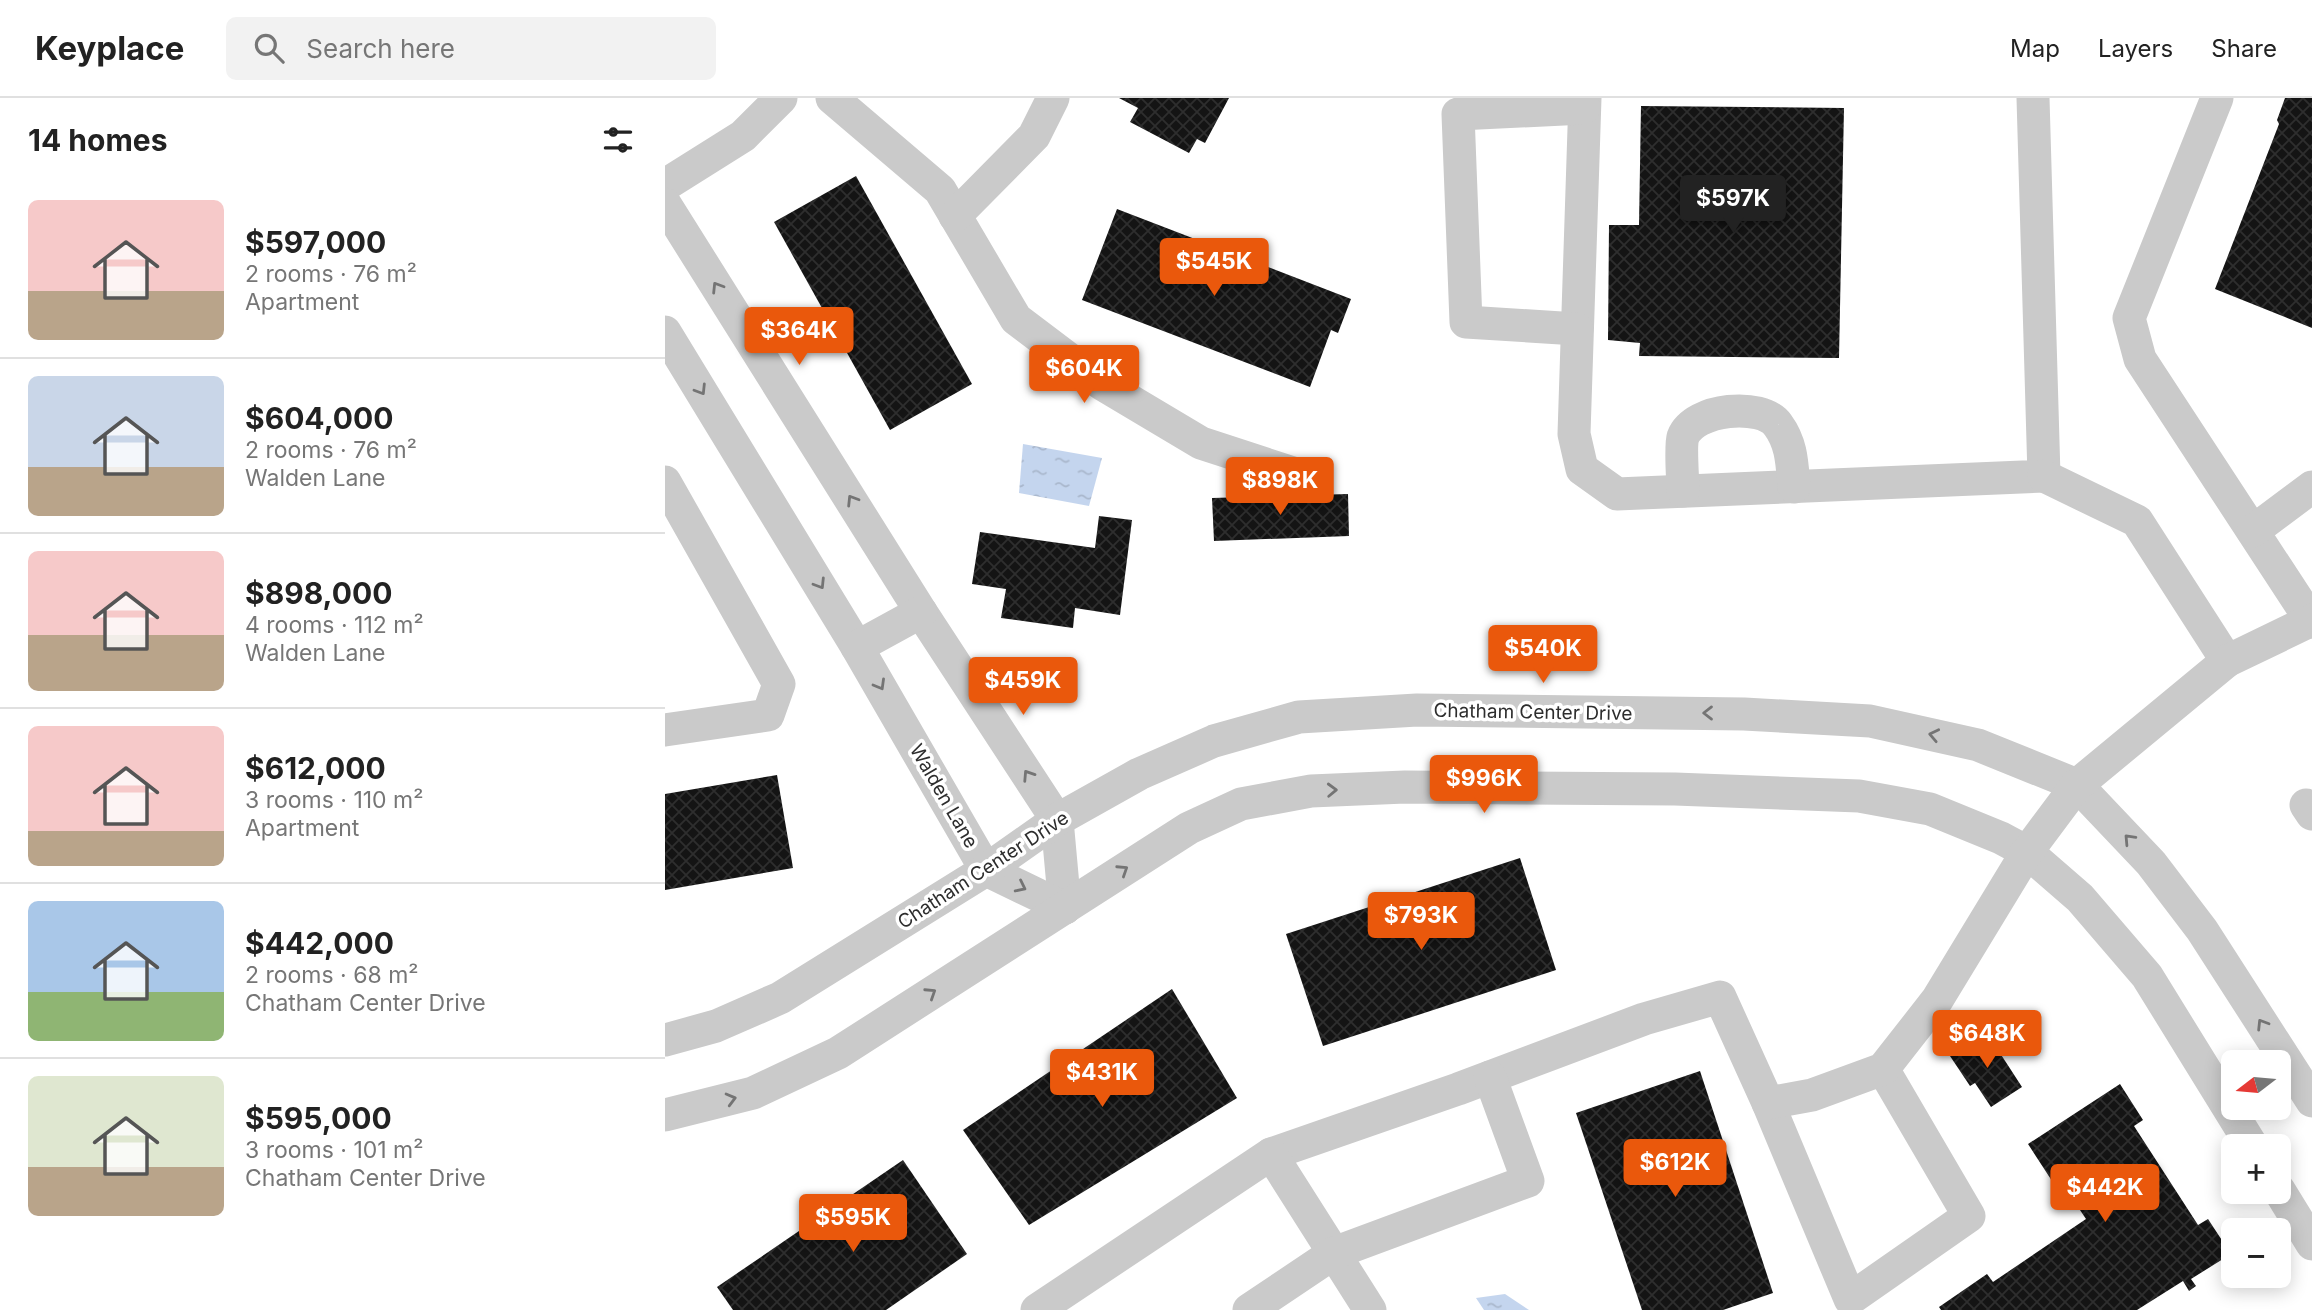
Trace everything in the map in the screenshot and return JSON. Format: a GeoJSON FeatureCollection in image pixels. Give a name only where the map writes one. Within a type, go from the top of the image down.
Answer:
{"type":"FeatureCollection","features":[{"type":"Feature","properties":{"kind":"street"},"geometry":{"type":"LineString","coordinates":[[665,186],[743,136],[781,98]]}},
{"type":"Feature","properties":{"kind":"street"},"geometry":{"type":"LineString","coordinates":[[832,98],[940,190],[1016,318],[1102,384],[1201,443],[1305,477]]}},
{"type":"Feature","properties":{"kind":"street"},"geometry":{"type":"LineString","coordinates":[[955,216],[1034,136],[1053,98]]}},
{"type":"Feature","properties":{"kind":"street"},"geometry":{"type":"LineString","coordinates":[[2033,98],[2044,476]]}},
{"type":"Feature","properties":{"kind":"street"},"geometry":{"type":"LineString","coordinates":[[1768,1103],[1812,1095],[1883,1069],[1937,1000],[2027,852],[2077,785],[2227,661],[2312,621],[2140,359],[2129,317],[2217,98]]}},
{"type":"Feature","properties":{"kind":"street"},"geometry":{"type":"LineString","coordinates":[[1577,330],[1466,322],[1458,114],[1584,103],[1574,434],[1582,469],[1617,494],[2044,476],[2137,521],[2227,661]]}},
{"type":"Feature","properties":{"kind":"street"},"geometry":{"type":"LineString","coordinates":[[665,204],[921,612],[1057,820],[1065,908]]}},
{"type":"Feature","properties":{"kind":"street","name":"Walden Lane"},"geometry":{"type":"LineString","coordinates":[[665,332],[857,647],[986,870],[1065,908]]}},
{"type":"Feature","properties":{"kind":"street"},"geometry":{"type":"LineString","coordinates":[[1683,491],[1683,437],[1697,419],[1714,412],[1753,412],[1776,422],[1790,444],[1794,487]]}},
{"type":"Feature","properties":{"kind":"street"},"geometry":{"type":"LineString","coordinates":[[665,482],[779,684],[768,715],[665,730]]}},
{"type":"Feature","properties":{"kind":"street"},"geometry":{"type":"LineString","coordinates":[[2253,531],[2312,487]]}},
{"type":"Feature","properties":{"kind":"street"},"geometry":{"type":"LineString","coordinates":[[857,647],[921,612]]}},
{"type":"Feature","properties":{"kind":"street","name":"Chatham Center Drive"},"geometry":{"type":"LineString","coordinates":[[665,1040],[716,1026],[780,998],[986,870],[1057,820],[1139,774],[1214,741],[1299,717],[1417,710],[1744,713],[1870,721],[1978,745],[2077,785],[2151,863],[2202,930],[2312,1101]]}},
{"type":"Feature","properties":{"kind":"street"},"geometry":{"type":"LineString","coordinates":[[665,1115],[753,1093],[838,1053],[1189,828],[1241,804],[1311,790],[1405,787],[1661,789],[1859,796],[1930,809],[2001,838],[2027,852],[2080,898],[2147,976],[2245,1134]]}},
{"type":"Feature","properties":{"kind":"street"},"geometry":{"type":"LineString","coordinates":[[1037,1310],[1271,1154],[1490,1077],[1644,1018],[1720,997],[1853,1304],[1969,1216],[1883,1069]]}},
{"type":"Feature","properties":{"kind":"street"},"geometry":{"type":"LineString","coordinates":[[1249,1310],[1334,1254],[1528,1181],[1490,1077]]}},
{"type":"Feature","properties":{"kind":"street"},"geometry":{"type":"LineString","coordinates":[[1271,1154],[1370,1310]]}},
{"type":"Feature","properties":{"kind":"street"},"geometry":{"type":"LineString","coordinates":[[2288,1204],[2312,1244]]}},
{"type":"Feature","properties":{"kind":"water"},"geometry":{"type":"Polygon","coordinates":[[[1023,444],[1102,458],[1089,506],[1019,493],[1023,444]]]}},
{"type":"Feature","properties":{"kind":"water"},"geometry":{"type":"Polygon","coordinates":[[[1505,1294],[1529,1310],[1484,1310],[1476,1298],[1505,1294]]]}},
{"type":"Feature","properties":{"kind":"building"},"geometry":{"type":"Polygon","coordinates":[[[1119,98],[1229,98],[1205,143],[1197,139],[1189,153],[1130,122],[1138,108],[1119,98]]]}},
{"type":"Feature","properties":{"kind":"building"},"geometry":{"type":"Polygon","coordinates":[[[2285,98],[2312,98],[2312,328],[2215,289],[2279,124],[2277,120],[2285,98]]]}},
{"type":"Feature","properties":{"kind":"building"},"geometry":{"type":"Polygon","coordinates":[[[1641,106],[1844,108],[1839,358],[1639,356],[1640,343],[1608,340],[1609,225],[1639,225],[1641,106]]]}},
{"type":"Feature","properties":{"kind":"building"},"geometry":{"type":"Polygon","coordinates":[[[856,176],[972,384],[890,430],[774,222],[856,176]]]}},
{"type":"Feature","properties":{"kind":"building"},"geometry":{"type":"Polygon","coordinates":[[[1117,209],[1351,299],[1338,333],[1331,330],[1310,387],[1082,300],[1117,209]]]}},
{"type":"Feature","properties":{"kind":"building"},"geometry":{"type":"Polygon","coordinates":[[[1348,494],[1349,536],[1214,541],[1212,498],[1348,494]]]}},
{"type":"Feature","properties":{"kind":"building"},"geometry":{"type":"Polygon","coordinates":[[[1099,516],[1132,520],[1120,615],[1075,608],[1073,628],[1001,618],[1006,589],[972,584],[980,532],[1095,548],[1099,516]]]}},
{"type":"Feature","properties":{"kind":"building"},"geometry":{"type":"Polygon","coordinates":[[[777,775],[793,868],[665,890],[665,794],[777,775]]]}},
{"type":"Feature","properties":{"kind":"building"},"geometry":{"type":"Polygon","coordinates":[[[1520,858],[1556,970],[1323,1046],[1286,934],[1520,858]]]}},
{"type":"Feature","properties":{"kind":"building"},"geometry":{"type":"Polygon","coordinates":[[[1172,989],[1237,1098],[1029,1225],[963,1130],[1172,989]]]}},
{"type":"Feature","properties":{"kind":"building"},"geometry":{"type":"Polygon","coordinates":[[[1987,1033],[2022,1087],[1991,1107],[1975,1083],[1970,1086],[1950,1056],[1987,1033]]]}},
{"type":"Feature","properties":{"kind":"building"},"geometry":{"type":"Polygon","coordinates":[[[1700,1071],[1773,1293],[1723,1310],[1642,1310],[1576,1113],[1700,1071]]]}},
{"type":"Feature","properties":{"kind":"building"},"geometry":{"type":"Polygon","coordinates":[[[2120,1084],[2143,1120],[2134,1126],[2198,1225],[2208,1219],[2221,1239],[2221,1260],[2191,1279],[2196,1286],[2189,1291],[2183,1281],[2137,1310],[1941,1310],[1939,1307],[1987,1274],[1993,1282],[2086,1219],[2060,1180],[2054,1184],[2028,1144],[2120,1084]]]}},
{"type":"Feature","properties":{"kind":"building"},"geometry":{"type":"Polygon","coordinates":[[[903,1160],[967,1254],[886,1310],[733,1310],[717,1287],[903,1160]]]}}]}
